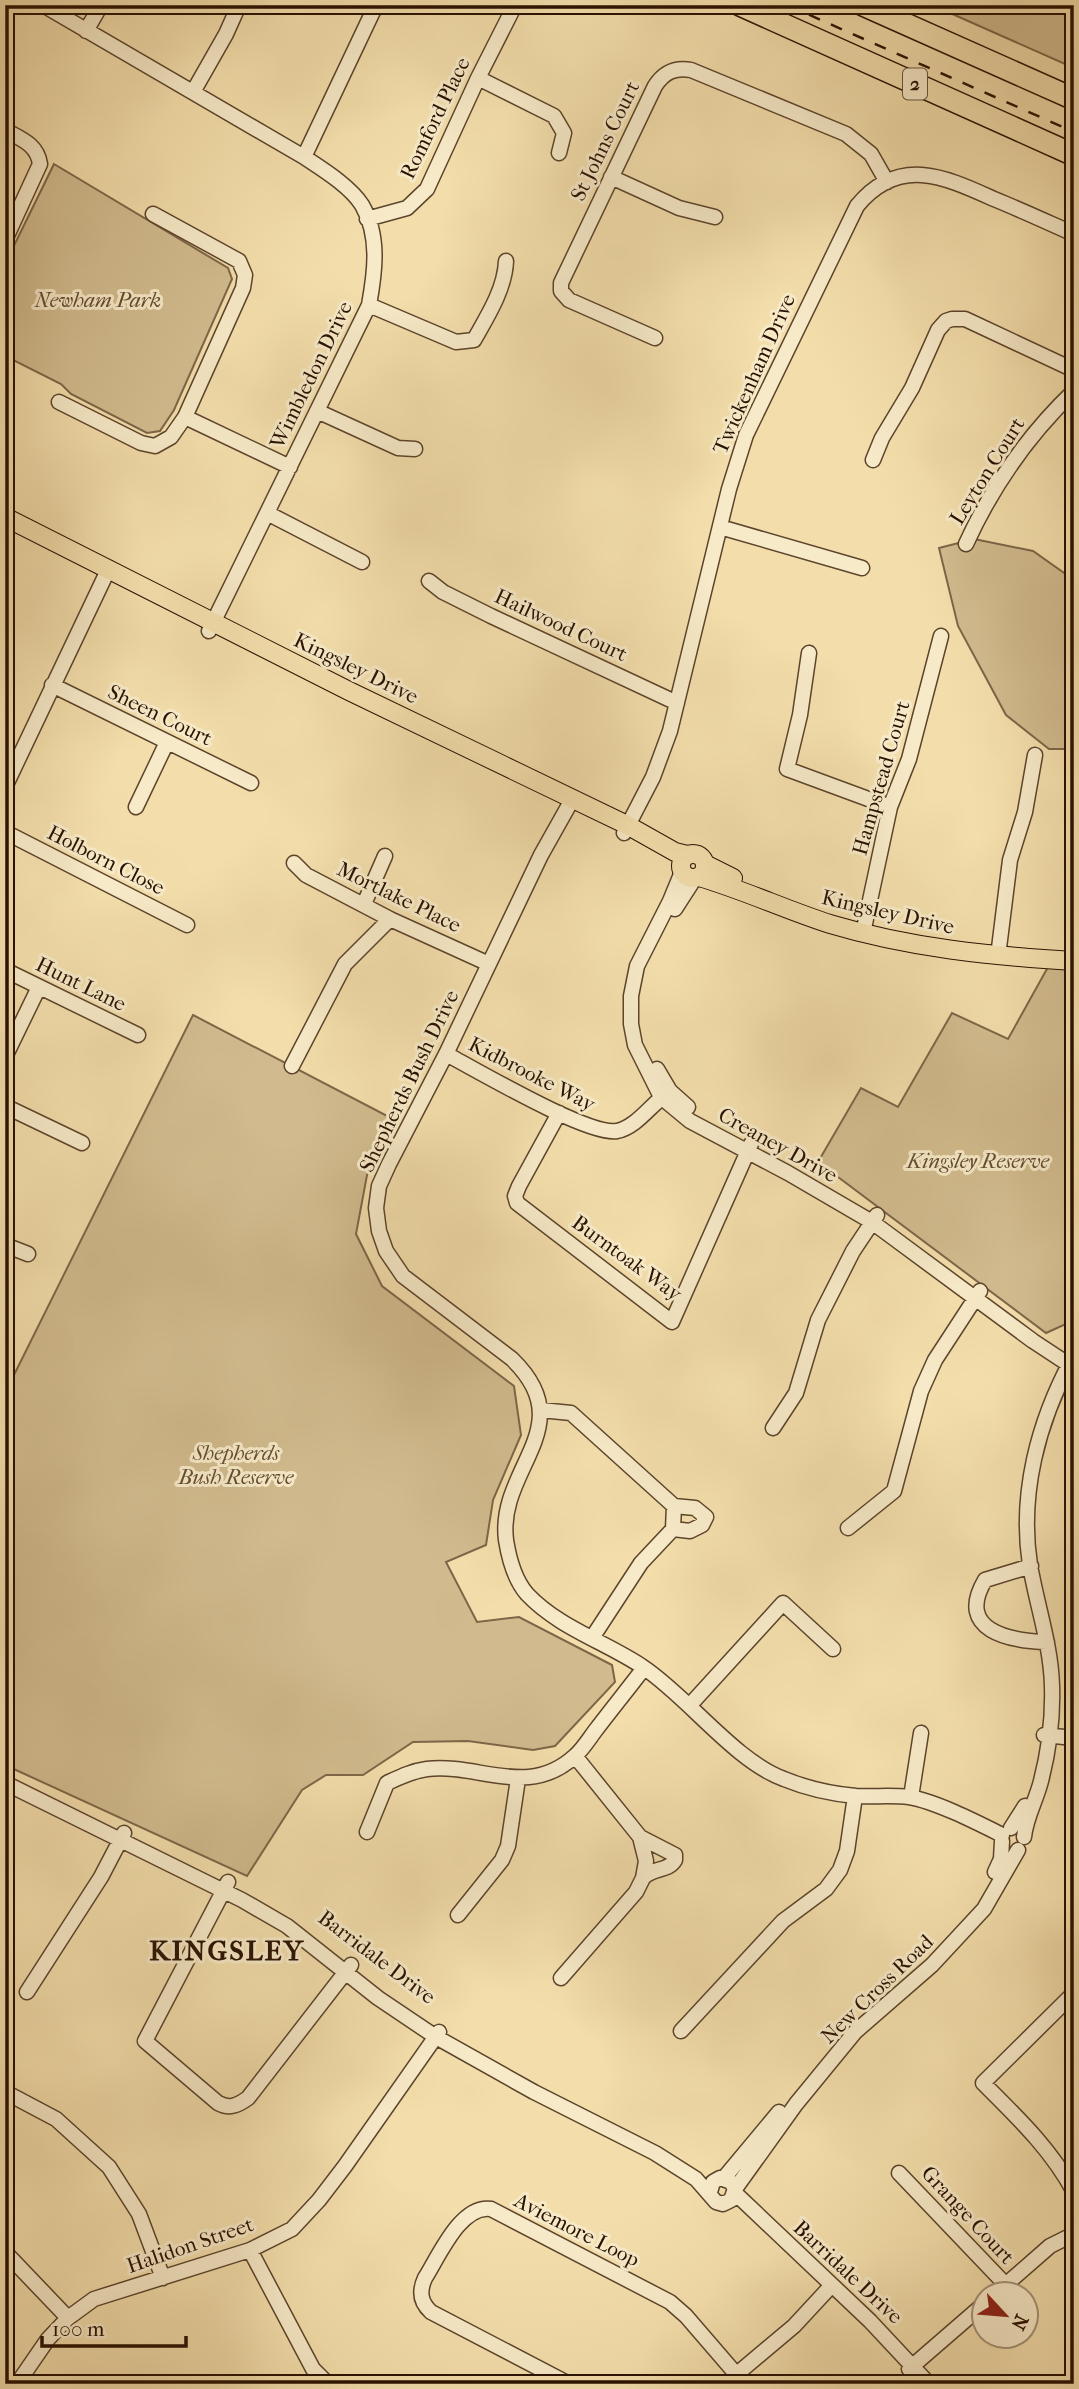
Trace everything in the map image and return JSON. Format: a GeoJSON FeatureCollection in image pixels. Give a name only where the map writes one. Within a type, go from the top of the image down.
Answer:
{"type":"FeatureCollection","features":[{"type":"Feature","properties":{"kind":"highway","name":"2"},"geometry":{"type":"LineString","coordinates":[[740,5],[1074,155]]}},
{"type":"Feature","properties":{"kind":"highway","name":"2"},"geometry":{"type":"LineString","coordinates":[[863,5],[1074,99]]}},
{"type":"Feature","properties":{"kind":"main road","name":"Kingsley Drive"},"geometry":{"type":"LineString","coordinates":[[5,517],[211,627],[568,800],[626,829],[664,855],[729,886],[788,910],[944,950],[1074,953]]}},
{"type":"Feature","properties":{"kind":"main road","name":"Kingsley Drive"},"geometry":{"type":"LineString","coordinates":[[5,526],[107,572]]}},
{"type":"Feature","properties":{"kind":"main road","name":"Kingsley Drive"},"geometry":{"type":"LineString","coordinates":[[998,952],[1074,961]]}},
{"type":"Feature","properties":{"kind":"street","name":"Wimbledon Drive"},"geometry":{"type":"LineString","coordinates":[[43,5],[304,157],[335,178],[362,204],[372,233],[376,261],[369,305],[211,627]]}},
{"type":"Feature","properties":{"kind":"street"},"geometry":{"type":"LineString","coordinates":[[86,31],[101,5]]}},
{"type":"Feature","properties":{"kind":"street"},"geometry":{"type":"LineString","coordinates":[[193,92],[221,44],[239,5]]}},
{"type":"Feature","properties":{"kind":"street"},"geometry":{"type":"LineString","coordinates":[[304,157],[376,5]]}},
{"type":"Feature","properties":{"kind":"street","name":"Romford Place"},"geometry":{"type":"LineString","coordinates":[[367,219],[407,208],[427,189],[515,5]]}},
{"type":"Feature","properties":{"kind":"street","name":"St Johns Court"},"geometry":{"type":"LineString","coordinates":[[655,338],[569,300],[561,291],[561,279],[657,82],[667,72],[681,69],[696,72],[846,134],[871,155],[887,182]]}},
{"type":"Feature","properties":{"kind":"street"},"geometry":{"type":"LineString","coordinates":[[478,78],[554,116],[564,133],[559,153]]}},
{"type":"Feature","properties":{"kind":"street"},"geometry":{"type":"LineString","coordinates":[[5,130],[34,148],[40,164],[5,240]]}},
{"type":"Feature","properties":{"kind":"street","name":"Twickenham Drive"},"geometry":{"type":"LineString","coordinates":[[626,829],[663,752],[729,489],[746,435],[857,206],[871,192],[887,182],[916,174],[946,178],[1074,234]]}},
{"type":"Feature","properties":{"kind":"street"},"geometry":{"type":"LineString","coordinates":[[611,177],[679,208],[715,218]]}},
{"type":"Feature","properties":{"kind":"street"},"geometry":{"type":"LineString","coordinates":[[59,402],[141,443],[155,446],[171,437],[185,417],[243,288],[245,275],[239,261],[153,214]]}},
{"type":"Feature","properties":{"kind":"street"},"geometry":{"type":"LineString","coordinates":[[369,305],[456,342],[474,340],[493,306],[506,269],[506,261]]}},
{"type":"Feature","properties":{"kind":"street"},"geometry":{"type":"LineString","coordinates":[[873,460],[882,438],[912,388],[938,330],[952,318],[965,319],[1074,370]]}},
{"type":"Feature","properties":{"kind":"street","name":"Leyton Court"},"geometry":{"type":"LineString","coordinates":[[966,544],[978,518],[1027,442],[1039,425],[1074,391]]}},
{"type":"Feature","properties":{"kind":"street"},"geometry":{"type":"LineString","coordinates":[[317,411],[398,448],[415,449]]}},
{"type":"Feature","properties":{"kind":"street"},"geometry":{"type":"LineString","coordinates":[[185,417],[290,467]]}},
{"type":"Feature","properties":{"kind":"street"},"geometry":{"type":"LineString","coordinates":[[267,513],[362,562]]}},
{"type":"Feature","properties":{"kind":"street"},"geometry":{"type":"LineString","coordinates":[[720,527],[862,568]]}},
{"type":"Feature","properties":{"kind":"street"},"geometry":{"type":"LineString","coordinates":[[5,787],[107,572]]}},
{"type":"Feature","properties":{"kind":"street","name":"Hailwood Court"},"geometry":{"type":"LineString","coordinates":[[429,581],[443,592],[491,616],[677,703]]}},
{"type":"Feature","properties":{"kind":"street","name":"Hampstead Court"},"geometry":{"type":"LineString","coordinates":[[864,929],[890,807],[909,760],[941,636]]}},
{"type":"Feature","properties":{"kind":"street"},"geometry":{"type":"LineString","coordinates":[[809,653],[800,715],[787,769],[890,807]]}},
{"type":"Feature","properties":{"kind":"street","name":"Sheen Court"},"geometry":{"type":"LineString","coordinates":[[52,685],[251,783]]}},
{"type":"Feature","properties":{"kind":"street"},"geometry":{"type":"LineString","coordinates":[[136,807],[167,742]]}},
{"type":"Feature","properties":{"kind":"street"},"geometry":{"type":"LineString","coordinates":[[998,952],[1010,860],[1025,812],[1035,755]]}},
{"type":"Feature","properties":{"kind":"street","name":"Shepherds Bush Drive"},"geometry":{"type":"LineString","coordinates":[[541,1410],[533,1383],[512,1359],[403,1276],[386,1251],[379,1231],[376,1208],[379,1186],[446,1054],[568,800]]}},
{"type":"Feature","properties":{"kind":"street","name":"Holborn Close"},"geometry":{"type":"LineString","coordinates":[[5,832],[187,925]]}},
{"type":"Feature","properties":{"kind":"street"},"geometry":{"type":"LineString","coordinates":[[364,904],[384,856]]}},
{"type":"Feature","properties":{"kind":"street","name":"Mortlake Place"},"geometry":{"type":"LineString","coordinates":[[294,863],[306,875],[390,919],[489,964]]}},
{"type":"Feature","properties":{"kind":"street","name":"Creaney Drive"},"geometry":{"type":"LineString","coordinates":[[691,869],[678,903],[650,958],[640,997],[640,1023],[644,1042],[665,1094],[690,1121],[750,1147],[874,1218],[1069,1361]]}},
{"type":"Feature","properties":{"kind":"street"},"geometry":{"type":"LineString","coordinates":[[292,1066],[345,964],[390,919]]}},
{"type":"Feature","properties":{"kind":"street","name":"Hunt Lane"},"geometry":{"type":"LineString","coordinates":[[5,970],[138,1035]]}},
{"type":"Feature","properties":{"kind":"street"},"geometry":{"type":"LineString","coordinates":[[5,1057],[39,988]]}},
{"type":"Feature","properties":{"kind":"street","name":"Kidbrooke Way"},"geometry":{"type":"LineString","coordinates":[[446,1054],[599,1131],[618,1131],[634,1123],[665,1094]]}},
{"type":"Feature","properties":{"kind":"street"},"geometry":{"type":"LineString","coordinates":[[5,1104],[82,1143]]}},
{"type":"Feature","properties":{"kind":"street","name":"Burntoak Way"},"geometry":{"type":"LineString","coordinates":[[559,1113],[519,1186],[515,1196],[517,1203],[673,1322],[750,1147]]}},
{"type":"Feature","properties":{"kind":"street"},"geometry":{"type":"LineString","coordinates":[[772,1428],[796,1393],[817,1320],[853,1251],[874,1218]]}},
{"type":"Feature","properties":{"kind":"street"},"geometry":{"type":"LineString","coordinates":[[5,1245],[27,1254]]}},
{"type":"Feature","properties":{"kind":"street"},"geometry":{"type":"LineString","coordinates":[[848,1528],[894,1491],[921,1391],[935,1360],[978,1293]]}},
{"type":"Feature","properties":{"kind":"street","name":"New Cross Road"},"geometry":{"type":"LineString","coordinates":[[732,2195],[796,2104],[855,2032],[932,1965],[984,1909],[1021,1843],[1040,1783],[1052,1686],[1027,1567],[1027,1516],[1034,1458],[1069,1361]]}},
{"type":"Feature","properties":{"kind":"street"},"geometry":{"type":"LineString","coordinates":[[673,1530],[690,1531],[702,1525],[706,1517],[695,1508],[674,1506],[572,1413],[541,1410],[538,1436],[513,1488],[506,1521],[508,1552],[516,1577],[525,1591],[543,1609],[645,1668],[756,1765],[781,1779],[808,1788],[855,1796],[911,1797],[1005,1835],[1018,1829],[1021,1843],[1007,1849],[1005,1835]]}},
{"type":"Feature","properties":{"kind":"street"},"geometry":{"type":"LineString","coordinates":[[592,1638],[641,1563],[673,1530],[674,1506]]}},
{"type":"Feature","properties":{"kind":"street"},"geometry":{"type":"LineString","coordinates":[[1027,1567],[985,1580],[975,1604],[979,1616],[989,1629],[1002,1637],[1021,1642],[1043,1642]]}},
{"type":"Feature","properties":{"kind":"street"},"geometry":{"type":"LineString","coordinates":[[690,1705],[783,1603],[834,1649]]}},
{"type":"Feature","properties":{"kind":"street"},"geometry":{"type":"LineString","coordinates":[[367,1832],[387,1783],[409,1772],[429,1769],[463,1770],[518,1779],[552,1772],[575,1756],[645,1668]]}},
{"type":"Feature","properties":{"kind":"street"},"geometry":{"type":"LineString","coordinates":[[911,1797],[921,1733]]}},
{"type":"Feature","properties":{"kind":"street"},"geometry":{"type":"LineString","coordinates":[[1046,1736],[1074,1738]]}},
{"type":"Feature","properties":{"kind":"street","name":"New Cross Road"},"geometry":{"type":"LineString","coordinates":[[722,2178],[849,2026],[926,1959],[977,1904],[1001,1859],[1005,1835],[1017,1822],[1031,1793],[1046,1736]]}},
{"type":"Feature","properties":{"kind":"street"},"geometry":{"type":"LineString","coordinates":[[575,1756],[640,1838],[646,1861],[643,1878]]}},
{"type":"Feature","properties":{"kind":"street","name":"Barridale Drive"},"geometry":{"type":"LineString","coordinates":[[5,1775],[289,1917],[349,1967],[379,1998],[534,2092],[655,2153],[696,2179],[710,2192]]}},
{"type":"Feature","properties":{"kind":"street"},"geometry":{"type":"LineString","coordinates":[[458,1915],[502,1860],[508,1846],[518,1779]]}},
{"type":"Feature","properties":{"kind":"street","name":"Barridale Drive"},"geometry":{"type":"LineString","coordinates":[[5,1783],[123,1835]]}},
{"type":"Feature","properties":{"kind":"street"},"geometry":{"type":"LineString","coordinates":[[681,2031],[783,1921],[826,1889],[840,1870],[847,1851],[855,1796]]}},
{"type":"Feature","properties":{"kind":"street"},"geometry":{"type":"LineString","coordinates":[[27,1992],[101,1877],[123,1835]]}},
{"type":"Feature","properties":{"kind":"street"},"geometry":{"type":"LineString","coordinates":[[561,1979],[636,1892],[648,1872],[668,1868],[673,1864],[675,1855],[640,1838]]}},
{"type":"Feature","properties":{"kind":"street"},"geometry":{"type":"LineString","coordinates":[[226,1886],[145,2041],[218,2104],[233,2106],[248,2098],[349,1967]]}},
{"type":"Feature","properties":{"kind":"street"},"geometry":{"type":"LineString","coordinates":[[1074,1993],[983,2083],[1035,2134],[1074,2192]]}},
{"type":"Feature","properties":{"kind":"street","name":"Barridale Drive"},"geometry":{"type":"LineString","coordinates":[[438,2034],[722,2178]]}},
{"type":"Feature","properties":{"kind":"street","name":"Halidon Street"},"geometry":{"type":"LineString","coordinates":[[17,2384],[36,2355],[68,2318],[94,2298],[250,2250],[292,2229],[319,2200],[438,2034]]}},
{"type":"Feature","properties":{"kind":"street"},"geometry":{"type":"LineString","coordinates":[[5,2092],[56,2119],[109,2167],[139,2214],[163,2278]]}},
{"type":"Feature","properties":{"kind":"street","name":"Grange Court"},"geometry":{"type":"LineString","coordinates":[[899,2173],[991,2280]]}},
{"type":"Feature","properties":{"kind":"street"},"geometry":{"type":"LineString","coordinates":[[722,2178],[731,2182],[732,2195],[716,2202],[710,2192],[713,2182],[722,2178]]}},
{"type":"Feature","properties":{"kind":"street","name":"Barridale Drive"},"geometry":{"type":"LineString","coordinates":[[732,2195],[747,2216],[830,2288],[929,2384]]}},
{"type":"Feature","properties":{"kind":"street","name":"Aviemore Loop"},"geometry":{"type":"LineString","coordinates":[[569,2384],[431,2312],[422,2302],[425,2278],[462,2219],[476,2209],[491,2209],[670,2302],[686,2316],[736,2374]]}},
{"type":"Feature","properties":{"kind":"street"},"geometry":{"type":"LineString","coordinates":[[1011,2280],[1050,2246],[1074,2234]]}},
{"type":"Feature","properties":{"kind":"street"},"geometry":{"type":"LineString","coordinates":[[250,2250],[313,2369],[328,2384]]}},
{"type":"Feature","properties":{"kind":"street"},"geometry":{"type":"LineString","coordinates":[[5,2252],[68,2318]]}},
{"type":"Feature","properties":{"kind":"street"},"geometry":{"type":"LineString","coordinates":[[724,2384],[794,2326],[830,2288]]}},
{"type":"Feature","properties":{"kind":"street"},"geometry":{"type":"LineString","coordinates":[[910,2368],[970,2317]]}},
{"type":"Feature","properties":{"kind":"street","name":"Barridale Drive"},"geometry":{"type":"LineString","coordinates":[[910,2368],[918,2384]]}},
{"type":"Feature","properties":{"kind":"green space"},"geometry":{"type":"Polygon","coordinates":[[[932,5],[1074,5],[1074,68],[932,5]]]}},
{"type":"Feature","properties":{"kind":"green space","name":"Newham Park"},"geometry":{"type":"Polygon","coordinates":[[[54,164],[228,268],[232,279],[174,410],[160,431],[147,433],[5,356],[5,264],[54,164]]]}},
{"type":"Feature","properties":{"kind":"green space"},"geometry":{"type":"Polygon","coordinates":[[[974,539],[1033,551],[1074,580],[1074,749],[1049,749],[1006,715],[958,626],[939,548],[974,539]]]}},
{"type":"Feature","properties":{"kind":"green space","name":"Kingsley Reserve"},"geometry":{"type":"Polygon","coordinates":[[[1048,967],[1074,969],[1074,1324],[1068,1323],[1046,1333],[818,1162],[861,1088],[898,1107],[952,1013],[1008,1039],[1048,967]]]}},
{"type":"Feature","properties":{"kind":"green space","name":"Shepherds Bush Reserve"},"geometry":{"type":"Polygon","coordinates":[[[193,1015],[393,1119],[367,1175],[356,1234],[382,1286],[514,1386],[521,1435],[493,1500],[486,1545],[446,1562],[477,1622],[519,1617],[612,1665],[615,1682],[555,1746],[533,1750],[468,1741],[413,1742],[363,1775],[326,1775],[302,1790],[247,1876],[5,1765],[5,1393],[193,1015]]]}},
{"type":"Feature","properties":{"kind":"railway"},"geometry":{"type":"LineString","coordinates":[[787,5],[1074,132]]}},
{"type":"Feature","properties":{"kind":"district","name":"KINGSLEY"},"geometry":{"type":"Point","coordinates":[227,1950]}}]}
